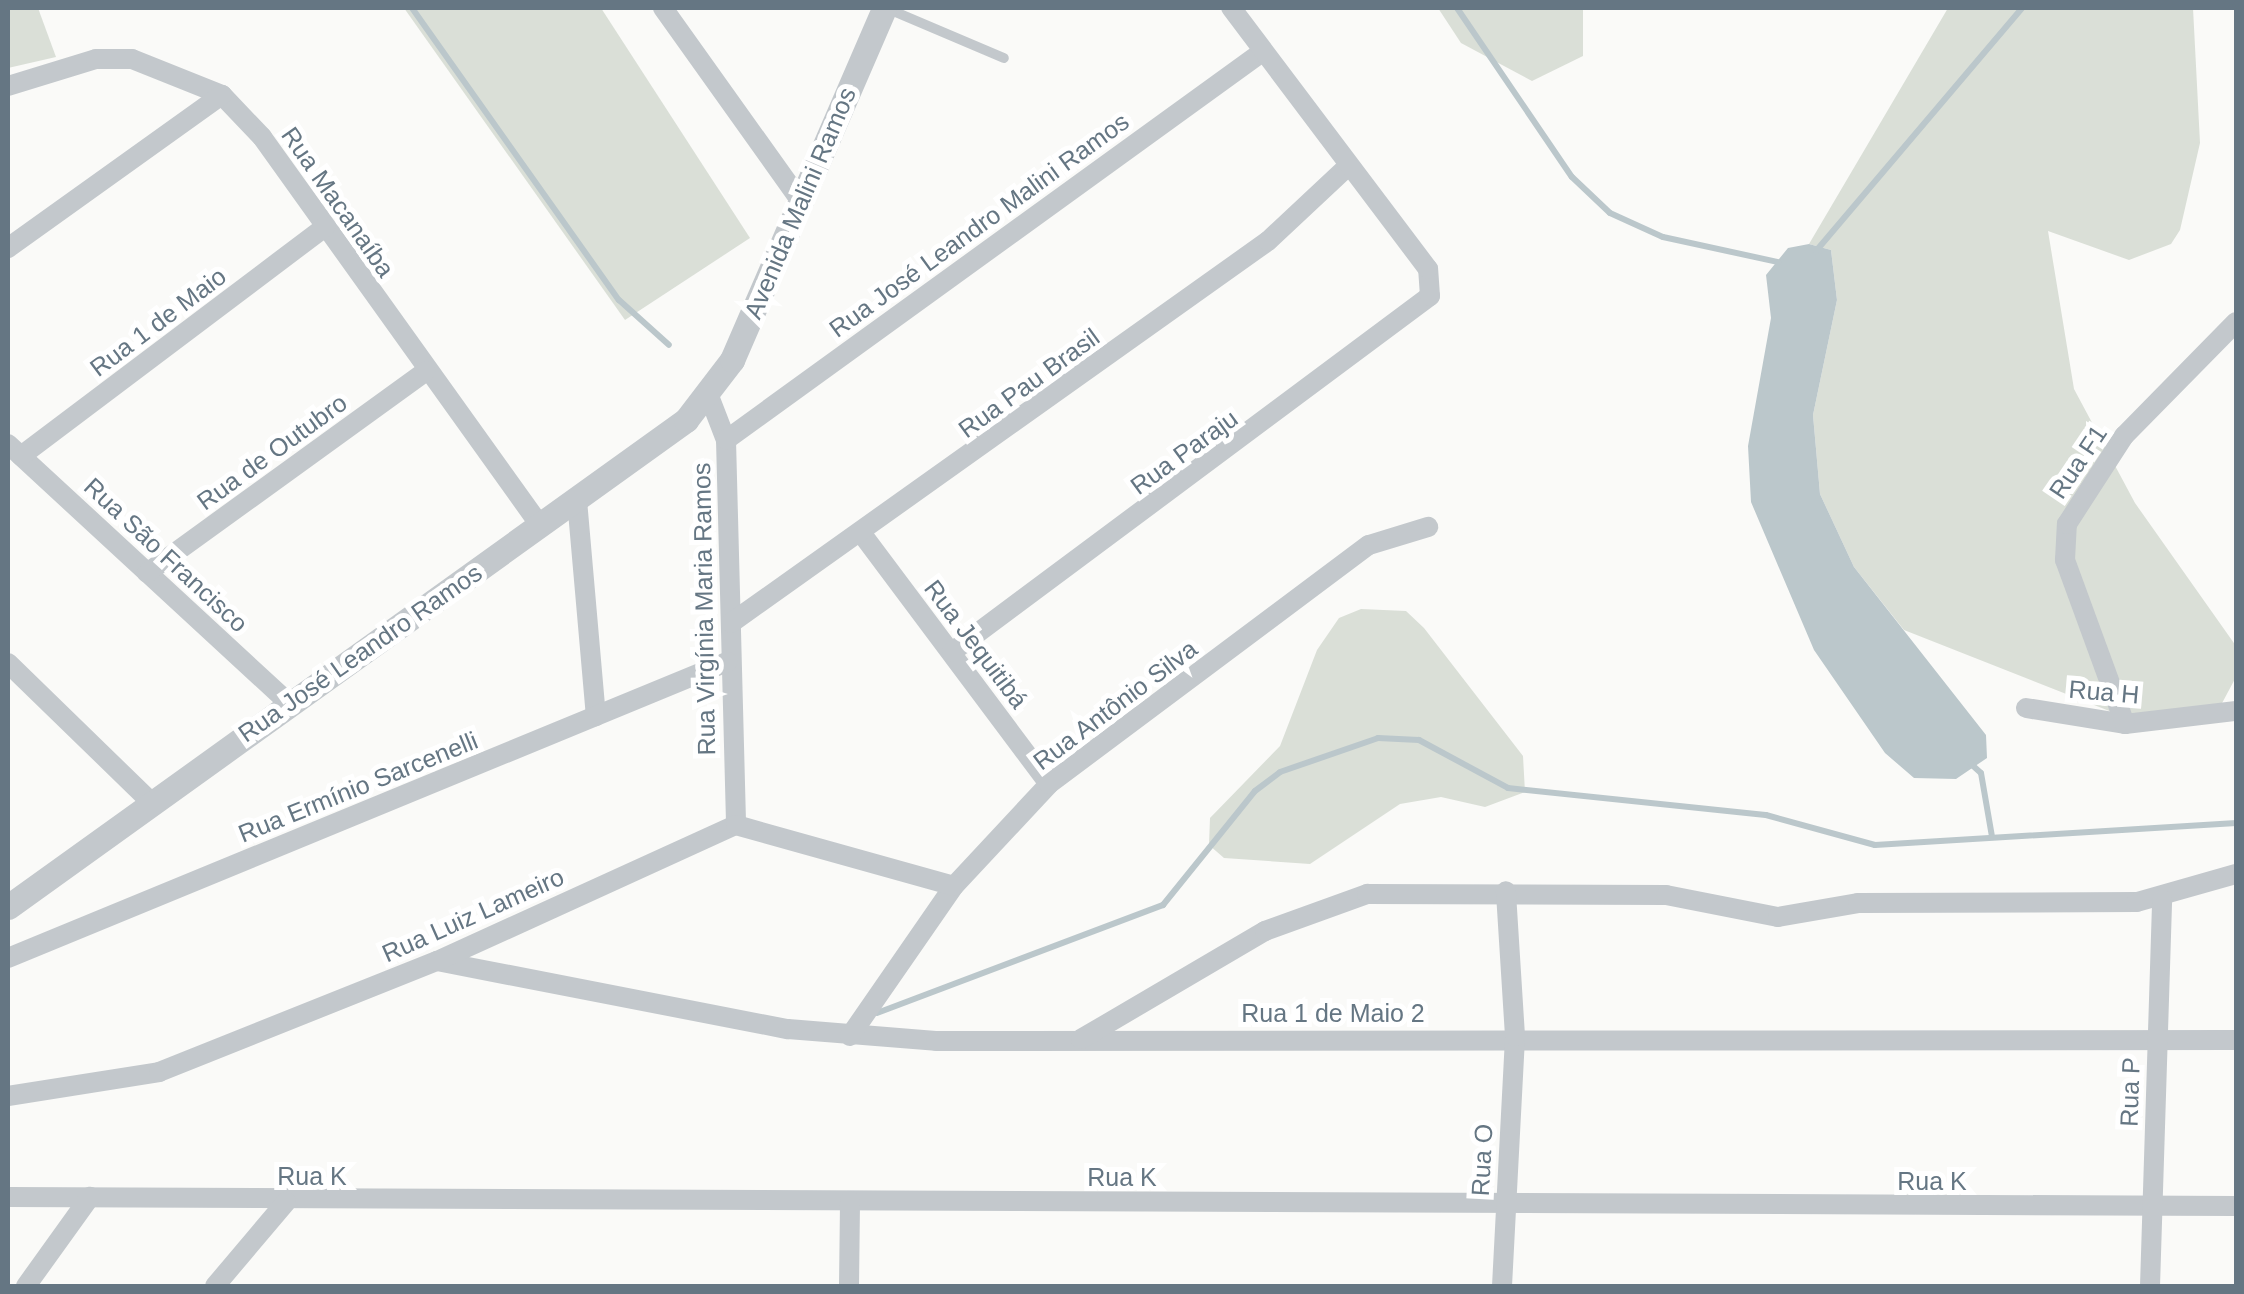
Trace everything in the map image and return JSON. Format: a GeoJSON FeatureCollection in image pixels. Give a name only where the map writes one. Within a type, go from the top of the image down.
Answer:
{"type":"FeatureCollection","features":[{"type":"Feature","properties":{"kind":"street"},"geometry":{"type":"LineString","coordinates":[[662,8],[800,200]]}},
{"type":"Feature","properties":{"kind":"street","name":"Avenida Malini Ramos"},"geometry":{"type":"LineString","coordinates":[[710,396],[884,8]]}},
{"type":"Feature","properties":{"kind":"street"},"geometry":{"type":"LineString","coordinates":[[1230,8],[1345,169]]}},
{"type":"Feature","properties":{"kind":"street","name":"Rua José Leandro Malini Ramos"},"geometry":{"type":"LineString","coordinates":[[726,440],[1262,52]]}},
{"type":"Feature","properties":{"kind":"street","name":"Rua Macanaíba"},"geometry":{"type":"LineString","coordinates":[[8,86],[96,59],[132,58],[222,95],[325,227],[540,526]]}},
{"type":"Feature","properties":{"kind":"street"},"geometry":{"type":"LineString","coordinates":[[8,248],[222,95]]}},
{"type":"Feature","properties":{"kind":"street","name":"Rua Paraju"},"geometry":{"type":"LineString","coordinates":[[952,652],[1418,313],[1432,283],[1345,169]]}},
{"type":"Feature","properties":{"kind":"street","name":"Rua Pau Brasil"},"geometry":{"type":"LineString","coordinates":[[731,623],[862,534],[1268,241],[1345,169]]}},
{"type":"Feature","properties":{"kind":"street","name":"Rua 1 de Maio"},"geometry":{"type":"LineString","coordinates":[[14,450],[325,227]]}},
{"type":"Feature","properties":{"kind":"street","name":"Rua F1"},"geometry":{"type":"LineString","coordinates":[[2124,724],[2065,560],[2068,524],[2124,436],[2236,322]]}},
{"type":"Feature","properties":{"kind":"street","name":"Rua de Outubro"},"geometry":{"type":"LineString","coordinates":[[147,572],[426,371]]}},
{"type":"Feature","properties":{"kind":"street","name":"Rua Virgínia Maria Ramos"},"geometry":{"type":"LineString","coordinates":[[710,396],[726,440],[731,623],[727,662],[736,825]]}},
{"type":"Feature","properties":{"kind":"street","name":"Rua José Leandro Ramos"},"geometry":{"type":"LineString","coordinates":[[8,907],[577,500],[710,396]]}},
{"type":"Feature","properties":{"kind":"street","name":"Rua São Francisco"},"geometry":{"type":"LineString","coordinates":[[14,450],[290,704]]}},
{"type":"Feature","properties":{"kind":"street"},"geometry":{"type":"LineString","coordinates":[[577,500],[596,716]]}},
{"type":"Feature","properties":{"kind":"street","name":"Rua Antônio Silva"},"geometry":{"type":"LineString","coordinates":[[850,1036],[954,886],[1049,784],[1369,544],[1428,527]]}},
{"type":"Feature","properties":{"kind":"street","name":"Rua Jequitibá"},"geometry":{"type":"LineString","coordinates":[[862,534],[1049,784]]}},
{"type":"Feature","properties":{"kind":"street","name":"Rua Ermínio Sarcenelli"},"geometry":{"type":"LineString","coordinates":[[8,958],[727,662]]}},
{"type":"Feature","properties":{"kind":"street"},"geometry":{"type":"LineString","coordinates":[[8,663],[150,802]]}},
{"type":"Feature","properties":{"kind":"street","name":"Rua H"},"geometry":{"type":"LineString","coordinates":[[2026,708],[2124,724],[2236,711]]}},
{"type":"Feature","properties":{"kind":"street"},"geometry":{"type":"LineString","coordinates":[[736,825],[954,886]]}},
{"type":"Feature","properties":{"kind":"street","name":"Rua Luiz Lameiro"},"geometry":{"type":"LineString","coordinates":[[8,1096],[159,1072],[437,960],[736,825]]}},
{"type":"Feature","properties":{"kind":"street"},"geometry":{"type":"LineString","coordinates":[[1079,1040],[1323,905],[1413,890],[1688,897],[1778,917],[1858,903],[2162,899],[2236,874]]}},
{"type":"Feature","properties":{"kind":"street","name":"Rua O"},"geometry":{"type":"LineString","coordinates":[[1502,1286],[1514,1036],[1506,891]]}},
{"type":"Feature","properties":{"kind":"street","name":"Rua P"},"geometry":{"type":"LineString","coordinates":[[2150,1286],[2162,899]]}},
{"type":"Feature","properties":{"kind":"street","name":"Rua 1 de Maio 2"},"geometry":{"type":"LineString","coordinates":[[437,960],[850,1036],[1079,1040],[1514,1036],[2236,1040]]}},
{"type":"Feature","properties":{"kind":"street","name":"Rua K"},"geometry":{"type":"LineString","coordinates":[[8,1197],[286,1202],[2236,1206]]}},
{"type":"Feature","properties":{"kind":"street"},"geometry":{"type":"LineString","coordinates":[[26,1286],[90,1197]]}},
{"type":"Feature","properties":{"kind":"street"},"geometry":{"type":"LineString","coordinates":[[849,1286],[850,1201]]}},
{"type":"Feature","properties":{"kind":"street"},"geometry":{"type":"LineString","coordinates":[[215,1286],[286,1202]]}},
{"type":"Feature","properties":{"kind":"lane"},"geometry":{"type":"LineString","coordinates":[[884,8],[1004,58]]}},
{"type":"Feature","properties":{"kind":"shaded area"},"geometry":{"type":"Polygon","coordinates":[[[8,8],[38,8],[56,57],[8,68],[8,8]]]}},
{"type":"Feature","properties":{"kind":"shaded area"},"geometry":{"type":"Polygon","coordinates":[[[404,8],[601,8],[750,238],[625,320],[404,8]]]}},
{"type":"Feature","properties":{"kind":"shaded area"},"geometry":{"type":"Polygon","coordinates":[[[1438,8],[1583,8],[1583,56],[1532,81],[1461,43],[1438,8]]]}},
{"type":"Feature","properties":{"kind":"shaded area"},"geometry":{"type":"Polygon","coordinates":[[[1948,8],[2193,8],[2200,143],[2180,230],[2171,244],[2129,260],[2048,231],[2074,389],[2135,503],[2236,646],[2236,677],[2213,720],[2117,714],[1904,630],[1854,567],[1820,494],[1813,415],[1837,300],[1831,250],[1809,244],[1948,8]]]}},
{"type":"Feature","properties":{"kind":"shaded area"},"geometry":{"type":"Polygon","coordinates":[[[1809,244],[1831,250],[1837,300],[1813,415],[1820,494],[1854,567],[1986,735],[1987,758],[1956,779],[1914,778],[1885,753],[1814,650],[1751,502],[1748,446],[1771,318],[1766,275],[1788,248],[1809,244]]]}},
{"type":"Feature","properties":{"kind":"shaded area"},"geometry":{"type":"Polygon","coordinates":[[[1361,609],[1406,611],[1424,628],[1523,756],[1525,792],[1485,807],[1441,797],[1400,804],[1310,864],[1224,858],[1209,845],[1210,818],[1280,746],[1317,650],[1339,618],[1361,609]]]}},
{"type":"Feature","properties":{"kind":"waterway"},"geometry":{"type":"LineString","coordinates":[[412,8],[619,300],[669,345]]}},
{"type":"Feature","properties":{"kind":"waterway"},"geometry":{"type":"LineString","coordinates":[[1457,8],[1572,177],[1610,213],[1663,237],[1778,262]]}},
{"type":"Feature","properties":{"kind":"waterway"},"geometry":{"type":"LineString","coordinates":[[1816,251],[2022,8]]}},
{"type":"Feature","properties":{"kind":"waterway"},"geometry":{"type":"LineString","coordinates":[[877,1013],[1163,905],[1255,791],[1280,772],[1378,738],[1419,740],[1508,788],[1766,815],[1875,845],[2236,823]]}},
{"type":"Feature","properties":{"kind":"waterway"},"geometry":{"type":"LineString","coordinates":[[1971,764],[1981,773],[1992,837]]}}]}
